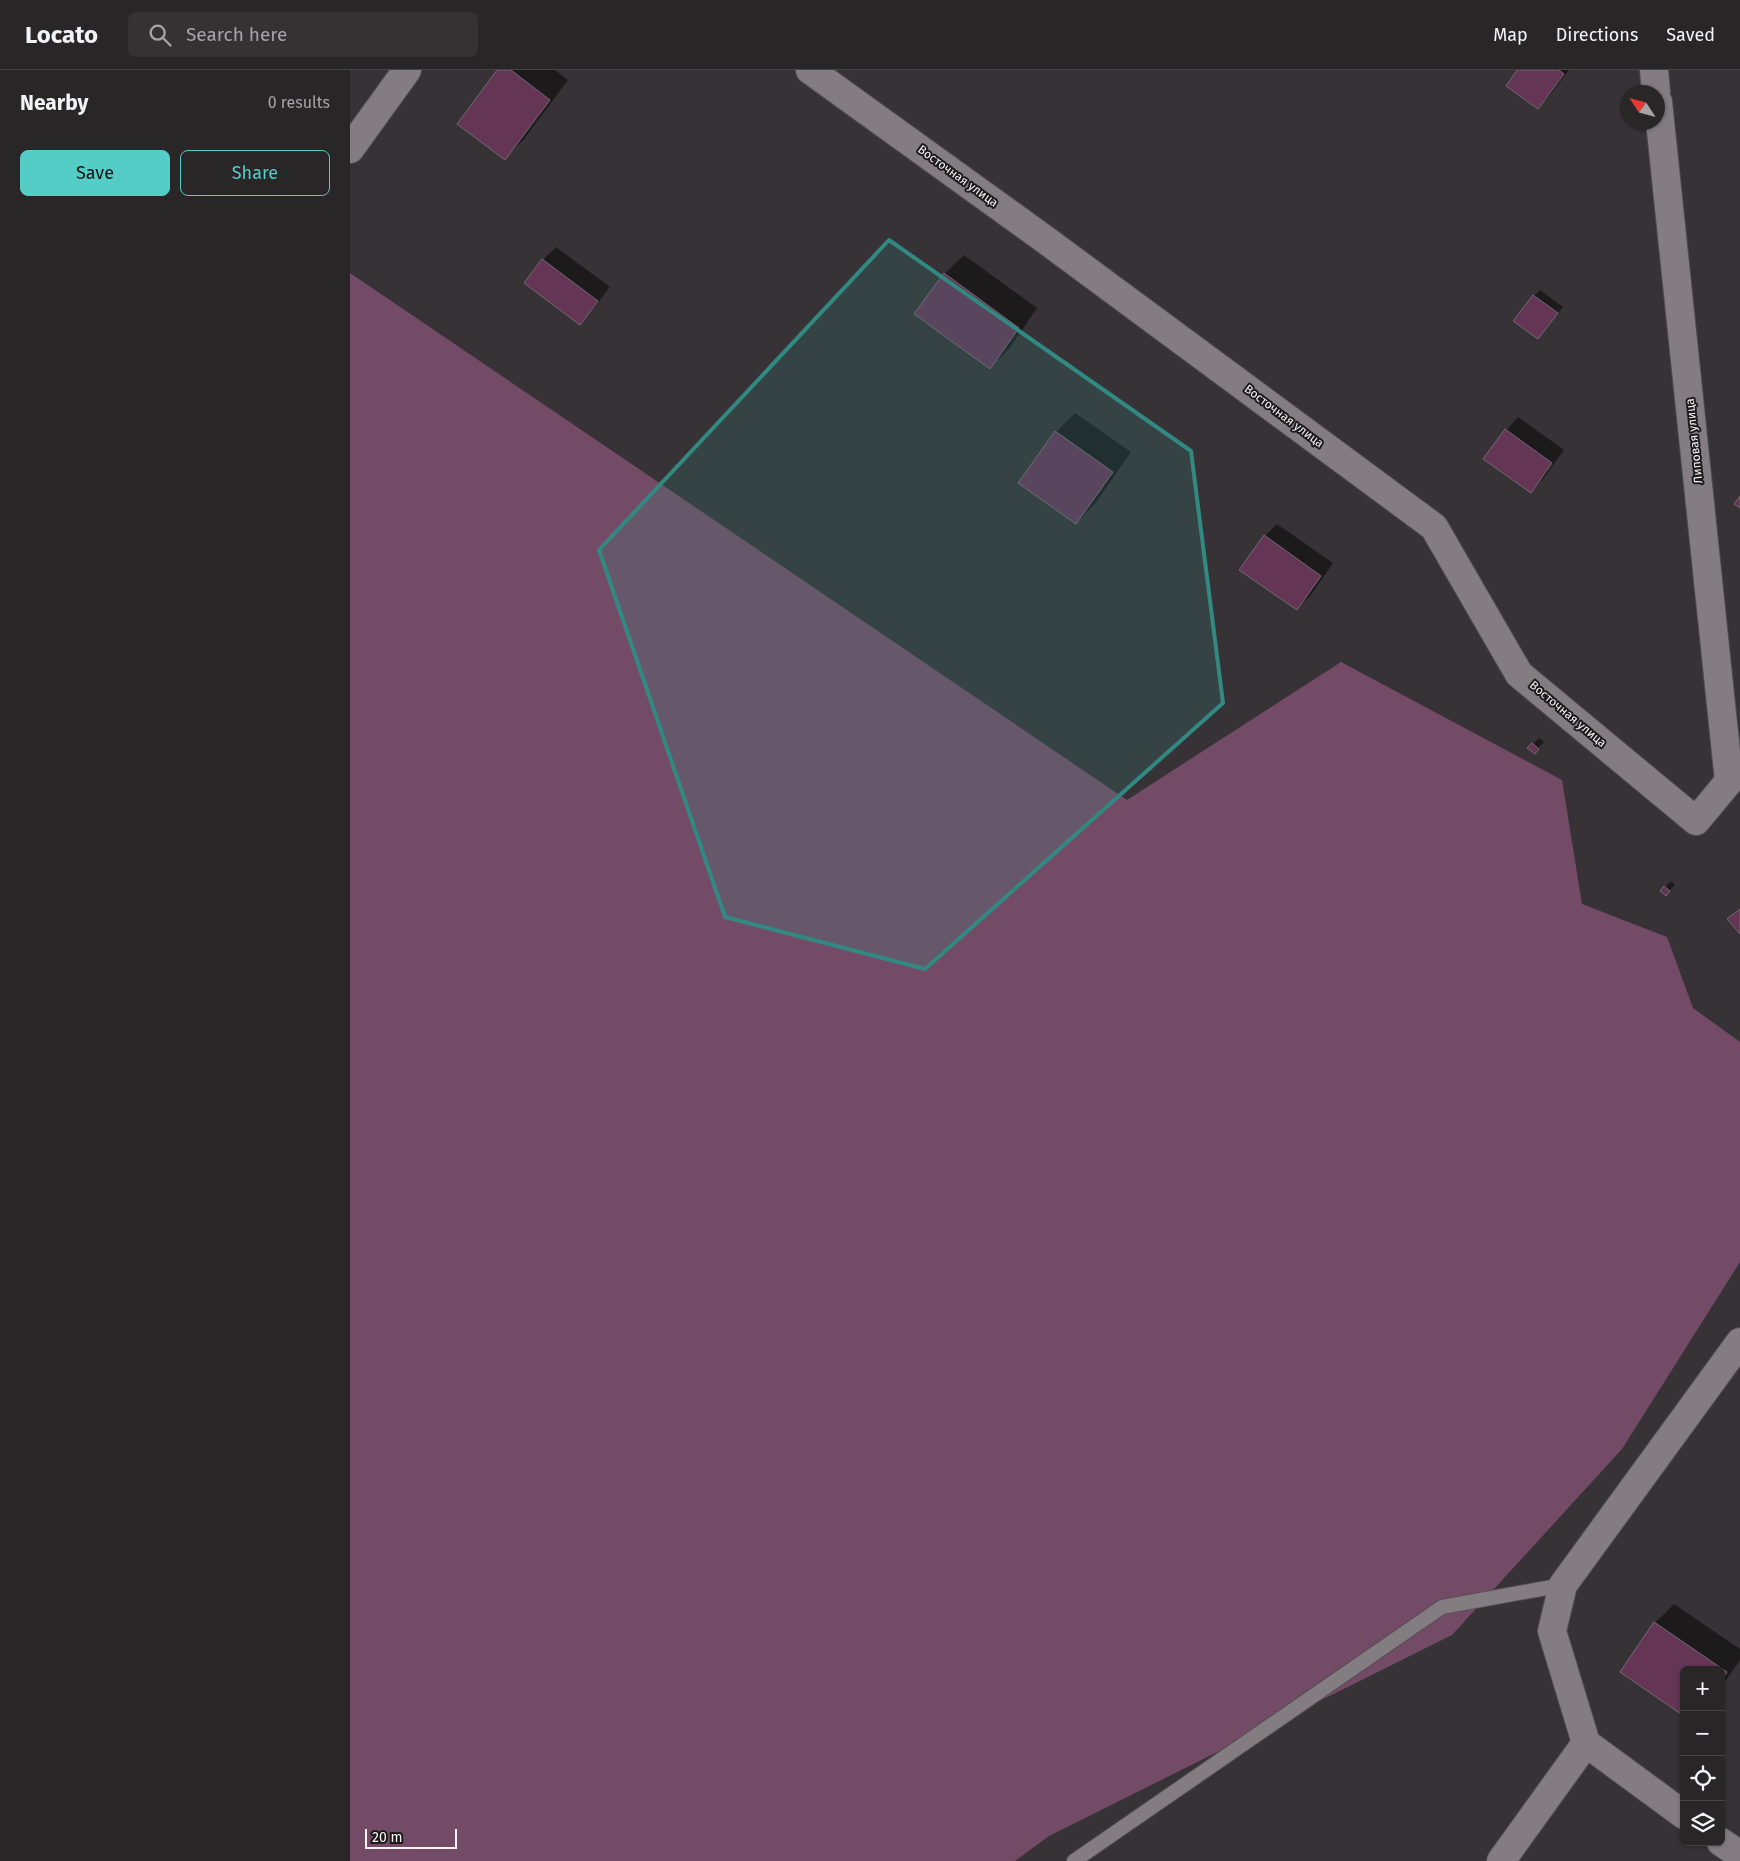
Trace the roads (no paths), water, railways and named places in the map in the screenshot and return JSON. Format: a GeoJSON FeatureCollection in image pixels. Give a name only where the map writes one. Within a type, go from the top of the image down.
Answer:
{"type":"FeatureCollection","features":[{"type":"Feature","properties":{"kind":"street"},"geometry":{"type":"LineString","coordinates":[[350,149],[407,70]]}},
{"type":"Feature","properties":{"kind":"street","name":"Восточная улица"},"geometry":{"type":"LineString","coordinates":[[810,70],[1043,238],[1434,527],[1519,674],[1696,821],[1735,774]]}},
{"type":"Feature","properties":{"kind":"street"},"geometry":{"type":"LineString","coordinates":[[1654,70],[1655,85]]}},
{"type":"Feature","properties":{"kind":"street","name":"Липовая улица"},"geometry":{"type":"LineString","coordinates":[[1661,130],[1735,774]]}},
{"type":"Feature","properties":{"kind":"street"},"geometry":{"type":"LineString","coordinates":[[1680,1811],[1586,1743],[1552,1630],[1563,1585],[1740,1342]]}},
{"type":"Feature","properties":{"kind":"street"},"geometry":{"type":"LineString","coordinates":[[1501,1861],[1586,1743]]}},
{"type":"Feature","properties":{"kind":"street"},"geometry":{"type":"LineString","coordinates":[[1725,1845],[1740,1855]]}},
{"type":"Feature","properties":{"kind":"lane"},"geometry":{"type":"LineString","coordinates":[[1074,1861],[1442,1607],[1563,1585]]}}]}
